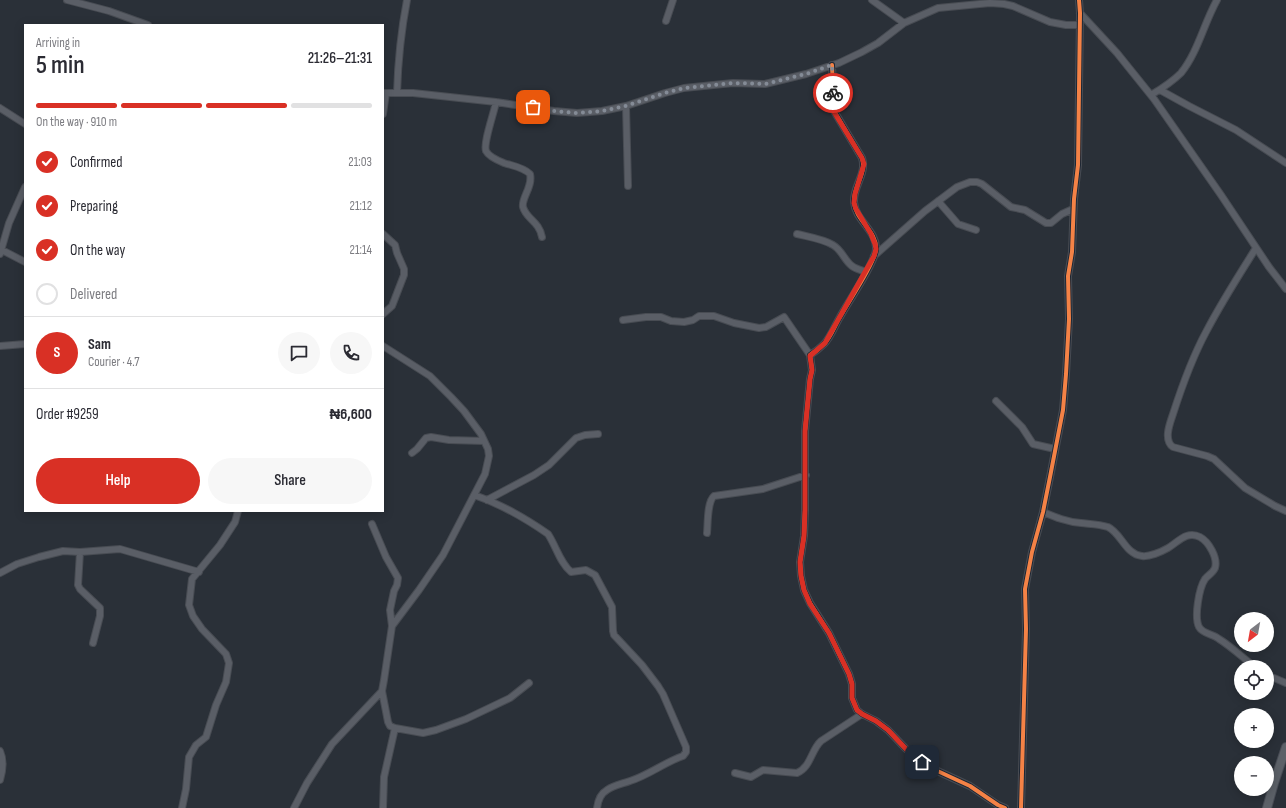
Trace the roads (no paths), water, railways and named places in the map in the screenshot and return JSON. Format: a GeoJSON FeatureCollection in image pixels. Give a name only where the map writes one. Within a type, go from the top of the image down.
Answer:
{"type":"FeatureCollection","features":[{"type":"Feature","properties":{"kind":"main road"},"geometry":{"type":"LineString","coordinates":[[1267,808],[1286,747]]}},
{"type":"Feature","properties":{"kind":"street"},"geometry":{"type":"LineString","coordinates":[[67,0],[109,11],[145,24]]}},
{"type":"Feature","properties":{"kind":"street"},"geometry":{"type":"LineString","coordinates":[[397,93],[399,55],[407,0]]}},
{"type":"Feature","properties":{"kind":"street"},"geometry":{"type":"LineString","coordinates":[[666,21],[673,0]]}},
{"type":"Feature","properties":{"kind":"street"},"geometry":{"type":"LineString","coordinates":[[872,0],[904,23]]}},
{"type":"Feature","properties":{"kind":"street"},"geometry":{"type":"LineString","coordinates":[[1021,808],[1026,590],[1032,552],[1043,512],[1055,450],[1066,374],[1068,276],[1072,252],[1073,209],[1078,152],[1079,0]]}},
{"type":"Feature","properties":{"kind":"street"},"geometry":{"type":"LineString","coordinates":[[1151,95],[1160,90],[1180,73],[1189,61],[1210,12],[1217,0]]}},
{"type":"Feature","properties":{"kind":"street"},"geometry":{"type":"LineString","coordinates":[[384,93],[414,93],[577,113],[602,111],[626,106],[684,88],[733,83],[765,84],[806,74],[832,65],[873,46],[904,23],[938,8],[990,4],[1013,6],[1050,22],[1066,25],[1080,25]]}},
{"type":"Feature","properties":{"kind":"street"},"geometry":{"type":"LineString","coordinates":[[1080,13],[1117,53],[1151,95],[1256,248],[1286,289]]}},
{"type":"Feature","properties":{"kind":"street"},"geometry":{"type":"LineString","coordinates":[[810,356],[825,343],[866,272],[876,249],[871,234],[854,203],[855,194],[864,164],[862,158],[834,112],[832,65]]}},
{"type":"Feature","properties":{"kind":"street"},"geometry":{"type":"LineString","coordinates":[[1160,90],[1236,130],[1286,163]]}},
{"type":"Feature","properties":{"kind":"street"},"geometry":{"type":"LineString","coordinates":[[496,102],[486,138],[486,150],[488,154],[498,160],[526,170],[530,174],[531,184],[523,204],[524,208],[538,225],[542,237]]}},
{"type":"Feature","properties":{"kind":"street"},"geometry":{"type":"LineString","coordinates":[[626,106],[628,186]]}},
{"type":"Feature","properties":{"kind":"street"},"geometry":{"type":"LineString","coordinates":[[0,108],[24,123]]}},
{"type":"Feature","properties":{"kind":"street"},"geometry":{"type":"LineString","coordinates":[[874,256],[938,201],[957,187],[970,182],[978,182],[982,184],[1011,207],[1024,210],[1046,223],[1051,223],[1062,214],[1073,209]]}},
{"type":"Feature","properties":{"kind":"street"},"geometry":{"type":"LineString","coordinates":[[24,189],[8,223],[0,251],[24,262]]}},
{"type":"Feature","properties":{"kind":"street"},"geometry":{"type":"LineString","coordinates":[[938,201],[958,224],[976,230]]}},
{"type":"Feature","properties":{"kind":"street"},"geometry":{"type":"LineString","coordinates":[[798,234],[834,245],[841,251],[851,266],[866,272]]}},
{"type":"Feature","properties":{"kind":"street"},"geometry":{"type":"LineString","coordinates":[[384,235],[395,245],[404,269],[404,276],[392,306],[384,313]]}},
{"type":"Feature","properties":{"kind":"street"},"geometry":{"type":"LineString","coordinates":[[1256,248],[1206,332],[1193,359],[1181,388],[1169,428],[1168,441],[1169,445],[1173,448],[1214,459],[1245,488],[1274,506],[1286,511]]}},
{"type":"Feature","properties":{"kind":"street"},"geometry":{"type":"LineString","coordinates":[[1280,282],[1286,277]]}},
{"type":"Feature","properties":{"kind":"street"},"geometry":{"type":"LineString","coordinates":[[623,320],[661,317],[671,321],[684,322],[693,320],[699,316],[714,316],[734,323],[766,328],[784,317],[810,356],[812,370],[805,431],[806,475],[804,536],[800,562],[801,576],[804,590],[810,604],[829,633],[849,674],[854,704],[857,710],[888,730],[906,749],[922,762],[931,768],[960,781],[1005,808]]}},
{"type":"Feature","properties":{"kind":"street"},"geometry":{"type":"LineString","coordinates":[[0,346],[24,344]]}},
{"type":"Feature","properties":{"kind":"street"},"geometry":{"type":"LineString","coordinates":[[384,347],[430,376],[464,411],[488,449],[488,464],[485,474],[443,555],[392,626]]}},
{"type":"Feature","properties":{"kind":"street"},"geometry":{"type":"LineString","coordinates":[[996,401],[1022,427],[1033,444],[1055,450]]}},
{"type":"Feature","properties":{"kind":"street"},"geometry":{"type":"LineString","coordinates":[[487,500],[534,475],[549,465],[576,438],[585,435],[598,434]]}},
{"type":"Feature","properties":{"kind":"street"},"geometry":{"type":"LineString","coordinates":[[412,453],[426,438],[431,437],[449,440],[484,441]]}},
{"type":"Feature","properties":{"kind":"street"},"geometry":{"type":"LineString","coordinates":[[707,533],[709,503],[712,497],[764,489],[806,475]]}},
{"type":"Feature","properties":{"kind":"street"},"geometry":{"type":"LineString","coordinates":[[474,495],[530,522],[548,534],[566,568],[571,572],[586,570],[594,575],[612,608],[614,635],[642,665],[658,686],[663,694],[686,747],[686,752],[683,756],[635,779],[616,785],[607,790],[600,796],[597,808]]}},
{"type":"Feature","properties":{"kind":"street"},"geometry":{"type":"LineString","coordinates":[[182,808],[186,789],[189,757],[196,746],[206,737],[216,705],[226,682],[229,663],[226,654],[202,629],[193,616],[189,605],[192,579],[220,545],[235,522],[238,512]]}},
{"type":"Feature","properties":{"kind":"street"},"geometry":{"type":"LineString","coordinates":[[1043,512],[1069,522],[1108,527],[1127,548],[1142,556],[1156,553],[1168,548],[1180,538],[1187,535],[1199,537],[1211,549],[1216,567],[1214,571],[1204,580],[1201,589],[1198,603],[1198,623],[1203,631],[1219,638],[1246,660]]}},
{"type":"Feature","properties":{"kind":"street"},"geometry":{"type":"LineString","coordinates":[[372,524],[386,557],[398,578],[390,610],[392,626],[382,691],[390,726],[423,733],[436,730],[466,719],[510,698],[529,683]]}},
{"type":"Feature","properties":{"kind":"street"},"geometry":{"type":"LineString","coordinates":[[0,573],[18,564],[63,551],[80,552],[120,549],[199,572]]}},
{"type":"Feature","properties":{"kind":"street"},"geometry":{"type":"LineString","coordinates":[[80,552],[78,585],[80,589],[100,608],[100,616],[93,643]]}},
{"type":"Feature","properties":{"kind":"street"},"geometry":{"type":"LineString","coordinates":[[1274,678],[1286,683]]}},
{"type":"Feature","properties":{"kind":"street"},"geometry":{"type":"LineString","coordinates":[[294,808],[332,744],[382,691]]}},
{"type":"Feature","properties":{"kind":"street"},"geometry":{"type":"LineString","coordinates":[[735,773],[751,777],[764,770],[797,773],[802,771],[808,764],[816,745],[821,740],[862,714]]}},
{"type":"Feature","properties":{"kind":"street"},"geometry":{"type":"LineString","coordinates":[[383,808],[384,778],[395,728]]}},
{"type":"Feature","properties":{"kind":"street"},"geometry":{"type":"LineString","coordinates":[[0,751],[3,760],[0,780]]}}]}
